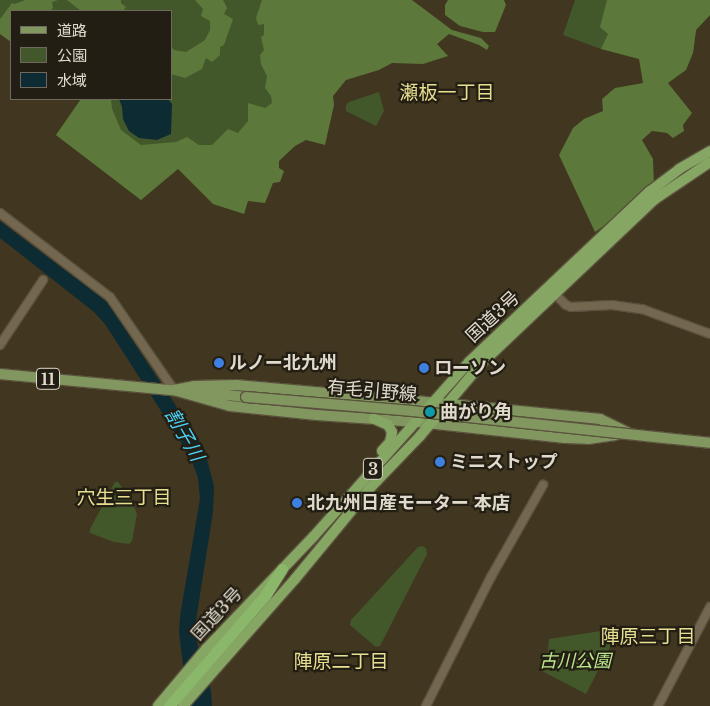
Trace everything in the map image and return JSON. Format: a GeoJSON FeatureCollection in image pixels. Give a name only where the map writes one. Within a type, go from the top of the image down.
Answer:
{"type":"FeatureCollection","features":[{"type":"Feature","properties":{"kind":"highway","name":"国道3号"},"geometry":{"type":"LineString","coordinates":[[177,703],[208,678],[295,579],[370,488],[431,424],[481,364],[551,290],[650,192],[679,169],[710,151]]}},
{"type":"Feature","properties":{"kind":"highway","name":"国道3号"},"geometry":{"type":"LineString","coordinates":[[282,568],[314,536],[360,482],[418,422],[469,362],[655,199],[710,162]]}},
{"type":"Feature","properties":{"kind":"highway"},"geometry":{"type":"LineString","coordinates":[[360,482],[393,435],[388,425],[374,419]]}},
{"type":"Feature","properties":{"kind":"highway","name":"3"},"geometry":{"type":"LineString","coordinates":[[177,703],[205,657],[265,596],[282,568]]}},
{"type":"Feature","properties":{"kind":"highway","name":"国道3号"},"geometry":{"type":"LineString","coordinates":[[158,706],[184,673],[205,657]]}},
{"type":"Feature","properties":{"kind":"main road","name":"有毛引野線"},"geometry":{"type":"LineString","coordinates":[[0,374],[412,411],[629,433],[709,444]]}},
{"type":"Feature","properties":{"kind":"main road"},"geometry":{"type":"LineString","coordinates":[[169,389],[194,386],[236,385],[472,406],[600,419],[629,433]]}},
{"type":"Feature","properties":{"kind":"main road"},"geometry":{"type":"LineString","coordinates":[[169,389],[230,406],[418,422],[565,438],[588,439],[629,433]]}},
{"type":"Feature","properties":{"kind":"street"},"geometry":{"type":"LineString","coordinates":[[0,214],[110,297],[169,389]]}},
{"type":"Feature","properties":{"kind":"street"},"geometry":{"type":"LineString","coordinates":[[0,345],[43,280]]}},
{"type":"Feature","properties":{"kind":"street"},"geometry":{"type":"LineString","coordinates":[[551,290],[571,307],[604,305],[642,309],[710,334]]}},
{"type":"Feature","properties":{"kind":"street"},"geometry":{"type":"LineString","coordinates":[[426,706],[491,577],[543,485]]}},
{"type":"Feature","properties":{"kind":"street"},"geometry":{"type":"LineString","coordinates":[[658,706],[710,607]]}},
{"type":"Feature","properties":{"kind":"green space"},"geometry":{"type":"Polygon","coordinates":[[[0,0],[277,0],[284,93],[228,155],[194,151],[141,200],[56,135],[80,100],[172,100],[172,10],[10,10],[0,24],[0,0]]]}},
{"type":"Feature","properties":{"kind":"green space"},"geometry":{"type":"Polygon","coordinates":[[[25,0],[58,0],[52,2],[53,8],[51,10],[10,10],[10,41],[0,34],[0,19],[12,3],[15,4],[25,0]]]}},
{"type":"Feature","properties":{"kind":"green space"},"geometry":{"type":"Polygon","coordinates":[[[67,0],[121,0],[121,3],[126,7],[125,10],[80,10],[67,0]]]}},
{"type":"Feature","properties":{"kind":"green space"},"geometry":{"type":"Polygon","coordinates":[[[195,0],[223,0],[227,8],[224,14],[233,19],[224,45],[220,47],[220,55],[212,62],[206,58],[202,69],[185,78],[172,74],[172,48],[186,52],[205,40],[210,30],[210,21],[201,16],[203,9],[195,0]]]}},
{"type":"Feature","properties":{"kind":"green space"},"geometry":{"type":"Polygon","coordinates":[[[262,0],[412,0],[452,30],[481,38],[489,46],[487,50],[479,45],[449,34],[437,44],[448,56],[423,64],[392,63],[379,70],[346,80],[333,96],[334,105],[325,145],[306,140],[295,146],[279,161],[279,168],[284,171],[280,182],[273,183],[265,203],[248,201],[244,214],[213,204],[178,169],[141,200],[56,135],[80,100],[111,100],[112,109],[121,130],[141,145],[176,142],[187,137],[199,145],[212,145],[228,129],[238,133],[248,121],[248,103],[265,108],[272,103],[271,96],[265,88],[267,76],[261,64],[260,55],[264,50],[261,37],[264,35],[264,24],[258,25],[256,18],[262,0]]]}},
{"type":"Feature","properties":{"kind":"green space"},"geometry":{"type":"Polygon","coordinates":[[[448,0],[504,0],[506,5],[495,32],[483,32],[460,26],[445,15],[445,5],[448,0]]]}},
{"type":"Feature","properties":{"kind":"green space"},"geometry":{"type":"Polygon","coordinates":[[[575,0],[710,0],[710,15],[696,30],[693,53],[601,49],[563,35],[575,0]]]}},
{"type":"Feature","properties":{"kind":"green space"},"geometry":{"type":"Polygon","coordinates":[[[607,0],[710,0],[710,15],[696,30],[693,53],[686,70],[668,83],[692,113],[683,125],[684,131],[673,138],[667,133],[652,131],[642,140],[653,159],[654,185],[620,215],[595,232],[559,155],[573,128],[584,119],[603,111],[602,99],[615,88],[643,83],[639,59],[601,49],[608,34],[600,27],[607,0]]]}},
{"type":"Feature","properties":{"kind":"green space"},"geometry":{"type":"Polygon","coordinates":[[[379,92],[384,111],[376,126],[346,111],[346,105],[349,102],[379,92]]]}},
{"type":"Feature","properties":{"kind":"green space"},"geometry":{"type":"Polygon","coordinates":[[[115,482],[118,482],[131,499],[137,514],[132,541],[129,544],[114,542],[90,533],[90,529],[115,482]]]}},
{"type":"Feature","properties":{"kind":"green space"},"geometry":{"type":"Polygon","coordinates":[[[418,547],[426,548],[427,554],[380,646],[376,647],[350,625],[351,620],[418,547]]]}},
{"type":"Feature","properties":{"kind":"green space","name":"古川公園"},"geometry":{"type":"Polygon","coordinates":[[[620,628],[586,694],[542,671],[547,660],[549,639],[620,628]]]}},
{"type":"Feature","properties":{"kind":"water"},"geometry":{"type":"Polygon","coordinates":[[[119,100],[169,100],[172,104],[171,134],[157,140],[139,138],[129,131],[123,119],[119,100]]]}},
{"type":"Feature","properties":{"kind":"water","name":"割子川"},"geometry":{"type":"Polygon","coordinates":[[[0,221],[107,302],[204,448],[214,486],[213,512],[196,620],[197,643],[211,691],[212,706],[191,706],[184,673],[179,632],[180,616],[200,499],[198,478],[190,456],[105,324],[94,312],[0,238],[0,221]]]}},
{"type":"Feature","properties":{"kind":"place","name":"ルノー北九州"},"geometry":{"type":"Point","coordinates":[219,363]}},
{"type":"Feature","properties":{"kind":"place","name":"ローソン"},"geometry":{"type":"Point","coordinates":[424,368]}},
{"type":"Feature","properties":{"kind":"place","name":"曲がり角"},"geometry":{"type":"Point","coordinates":[430,412]}},
{"type":"Feature","properties":{"kind":"place","name":"ミニストップ"},"geometry":{"type":"Point","coordinates":[440,462]}},
{"type":"Feature","properties":{"kind":"place","name":"北九州日産モーター 本店"},"geometry":{"type":"Point","coordinates":[297,503]}},
{"type":"Feature","properties":{"kind":"district","name":"瀬板一丁目"},"geometry":{"type":"Point","coordinates":[447,93]}},
{"type":"Feature","properties":{"kind":"district","name":"穴生三丁目"},"geometry":{"type":"Point","coordinates":[124,498]}},
{"type":"Feature","properties":{"kind":"district","name":"陣原三丁目"},"geometry":{"type":"Point","coordinates":[648,637]}},
{"type":"Feature","properties":{"kind":"district","name":"陣原二丁目"},"geometry":{"type":"Point","coordinates":[341,662]}}]}
